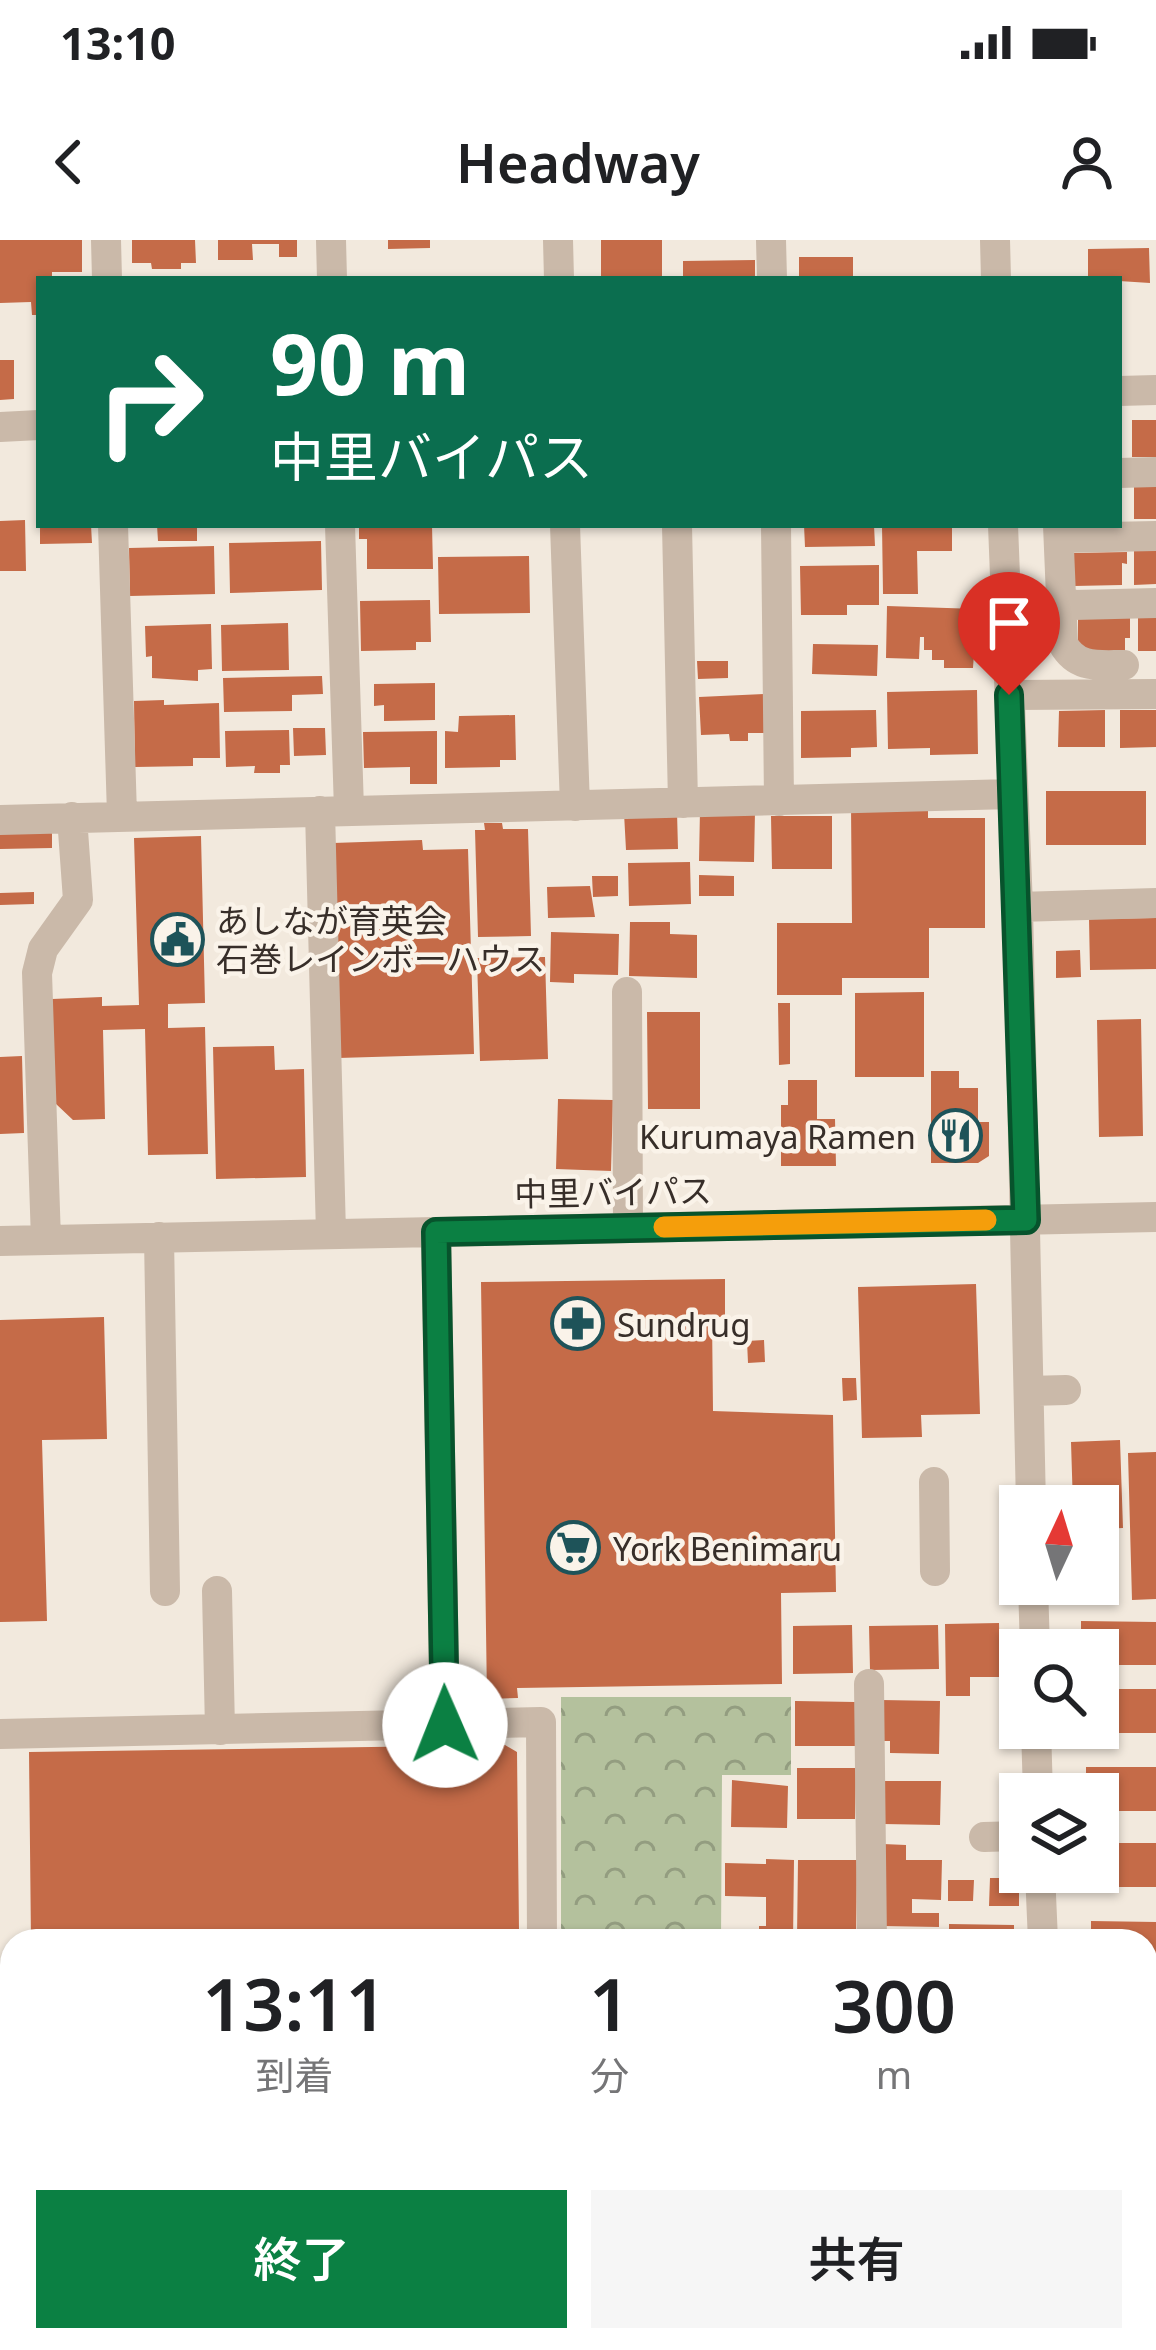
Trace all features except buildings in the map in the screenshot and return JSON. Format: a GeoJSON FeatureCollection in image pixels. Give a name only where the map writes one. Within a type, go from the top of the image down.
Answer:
{"type":"FeatureCollection","features":[{"type":"Feature","properties":{"kind":"street"},"geometry":{"type":"LineString","coordinates":[[106,240],[106,276]]}},
{"type":"Feature","properties":{"kind":"street"},"geometry":{"type":"LineString","coordinates":[[331,240],[332,276]]}},
{"type":"Feature","properties":{"kind":"street"},"geometry":{"type":"LineString","coordinates":[[558,240],[559,276]]}},
{"type":"Feature","properties":{"kind":"street"},"geometry":{"type":"LineString","coordinates":[[771,240],[772,276]]}},
{"type":"Feature","properties":{"kind":"street"},"geometry":{"type":"LineString","coordinates":[[994,240],[996,276]]}},
{"type":"Feature","properties":{"kind":"street"},"geometry":{"type":"LineString","coordinates":[[1122,391],[1156,390]]}},
{"type":"Feature","properties":{"kind":"street"},"geometry":{"type":"LineString","coordinates":[[0,427],[36,425]]}},
{"type":"Feature","properties":{"kind":"street"},"geometry":{"type":"LineString","coordinates":[[1122,473],[1156,472]]}},
{"type":"Feature","properties":{"kind":"street"},"geometry":{"type":"LineString","coordinates":[[113,528],[122,815]]}},
{"type":"Feature","properties":{"kind":"street"},"geometry":{"type":"LineString","coordinates":[[331,1234],[340,528]]}},
{"type":"Feature","properties":{"kind":"street"},"geometry":{"type":"LineString","coordinates":[[566,528],[575,806]]}},
{"type":"Feature","properties":{"kind":"street"},"geometry":{"type":"LineString","coordinates":[[676,528],[683,803]]}},
{"type":"Feature","properties":{"kind":"street"},"geometry":{"type":"LineString","coordinates":[[776,528],[779,801]]}},
{"type":"Feature","properties":{"kind":"street"},"geometry":{"type":"LineString","coordinates":[[1003,528],[1018,908],[1031,1485]]}},
{"type":"Feature","properties":{"kind":"street"},"geometry":{"type":"LineString","coordinates":[[1124,665],[1087,665],[1070,656],[1063,644],[1059,532],[1156,536]]}},
{"type":"Feature","properties":{"kind":"street"},"geometry":{"type":"LineString","coordinates":[[1061,600],[1074,605],[1156,603]]}},
{"type":"Feature","properties":{"kind":"street"},"geometry":{"type":"LineString","coordinates":[[1009,695],[1156,694]]}},
{"type":"Feature","properties":{"kind":"street"},"geometry":{"type":"LineString","coordinates":[[0,820],[1012,794]]}},
{"type":"Feature","properties":{"kind":"street"},"geometry":{"type":"LineString","coordinates":[[46,1240],[37,973],[44,949],[78,900],[72,817]]}},
{"type":"Feature","properties":{"kind":"street"},"geometry":{"type":"LineString","coordinates":[[1018,908],[1156,904]]}},
{"type":"Feature","properties":{"kind":"street"},"geometry":{"type":"LineString","coordinates":[[627,992],[628,1228]]}},
{"type":"Feature","properties":{"kind":"street","name":"中里バイパス"},"geometry":{"type":"LineString","coordinates":[[0,1241],[1156,1217]]}},
{"type":"Feature","properties":{"kind":"street"},"geometry":{"type":"LineString","coordinates":[[436,1232],[445,1725]]}},
{"type":"Feature","properties":{"kind":"street"},"geometry":{"type":"LineString","coordinates":[[159,1237],[165,1592]]}},
{"type":"Feature","properties":{"kind":"street"},"geometry":{"type":"LineString","coordinates":[[1029,1391],[1066,1390]]}},
{"type":"Feature","properties":{"kind":"street"},"geometry":{"type":"LineString","coordinates":[[934,1482],[935,1570]]}},
{"type":"Feature","properties":{"kind":"street"},"geometry":{"type":"LineString","coordinates":[[218,1591],[220,1730]]}},
{"type":"Feature","properties":{"kind":"street"},"geometry":{"type":"LineString","coordinates":[[869,1684],[872,1929]]}},
{"type":"Feature","properties":{"kind":"street"},"geometry":{"type":"LineString","coordinates":[[0,1734],[541,1722],[542,1929]]}},
{"type":"Feature","properties":{"kind":"street"},"geometry":{"type":"LineString","coordinates":[[983,1837],[999,1837]]}},
{"type":"Feature","properties":{"kind":"street"},"geometry":{"type":"LineString","coordinates":[[1041,1893],[1042,1929]]}},
{"type":"Feature","properties":{"kind":"green space"},"geometry":{"type":"Polygon","coordinates":[[[561,1697],[791,1697],[791,1775],[722,1775],[721,1929],[561,1929],[561,1697]]]}},
{"type":"Feature","properties":{"kind":"slow traffic"},"geometry":{"type":"LineString","coordinates":[[664,1227],[986,1220]]}},
{"type":"Feature","properties":{"kind":"place","name":"あしなが育英会 石巻レインボーハウス"},"geometry":{"type":"Point","coordinates":[177,939]}},
{"type":"Feature","properties":{"kind":"place","name":"Kurumaya Ramen"},"geometry":{"type":"Point","coordinates":[955,1136]}},
{"type":"Feature","properties":{"kind":"place","name":"Sundrug"},"geometry":{"type":"Point","coordinates":[578,1324]}},
{"type":"Feature","properties":{"kind":"place","name":"York Benimaru"},"geometry":{"type":"Point","coordinates":[574,1548]}},
{"type":"Feature","properties":{"kind":"route"},"geometry":{"type":"LineString","coordinates":[[445,1725],[436,1232],[1026,1220],[1009,695]]}}]}
